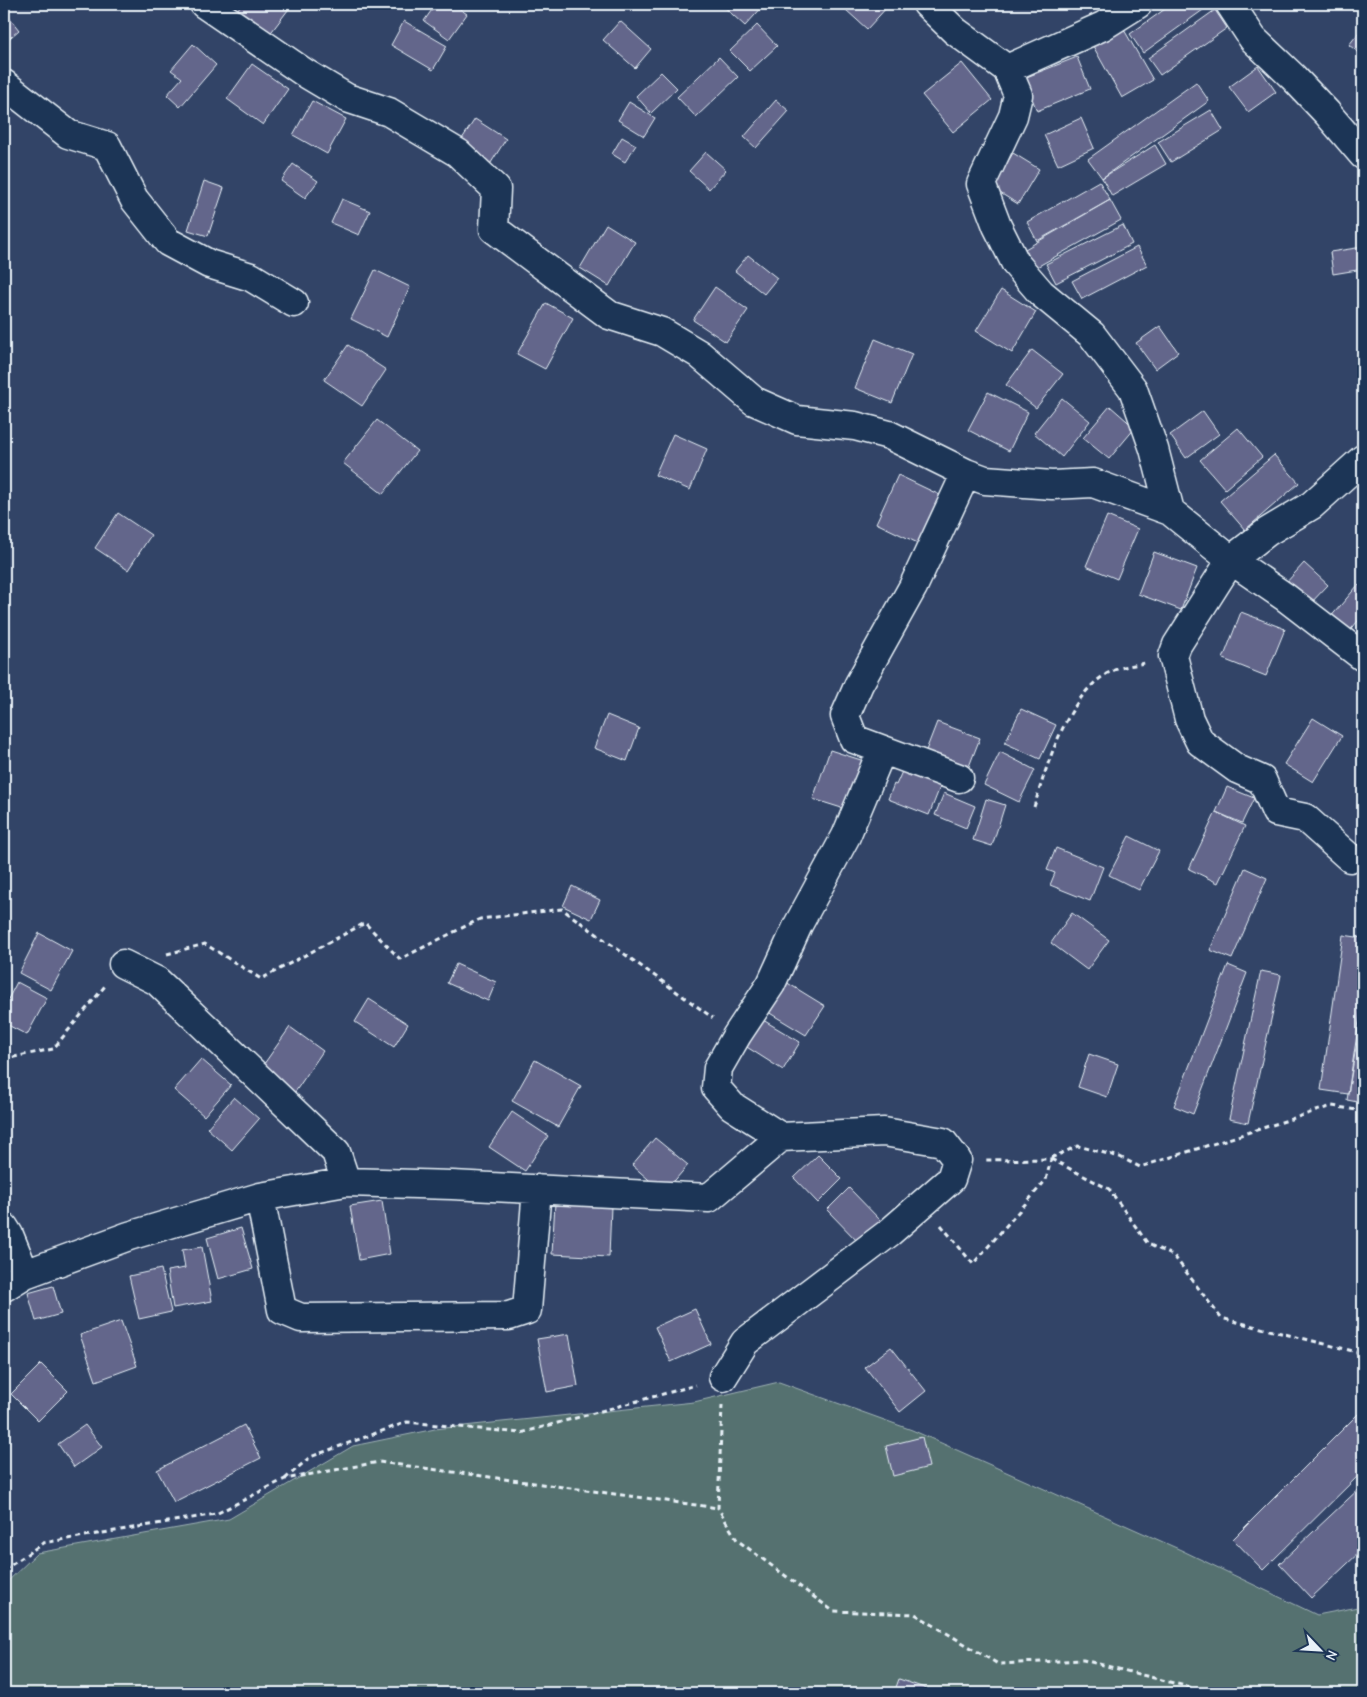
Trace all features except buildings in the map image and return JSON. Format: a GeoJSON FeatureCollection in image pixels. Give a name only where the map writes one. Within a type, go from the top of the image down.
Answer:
{"type":"FeatureCollection","features":[{"type":"Feature","properties":{"kind":"street"},"geometry":{"type":"LineString","coordinates":[[204,4],[305,73],[347,98],[389,112],[458,153],[496,190],[494,229],[609,315],[662,332],[699,354],[754,401],[798,420],[855,426],[889,435],[966,473],[985,480],[1052,485],[1093,483],[1170,511],[1231,560],[1285,597],[1363,657]]}},
{"type":"Feature","properties":{"kind":"street"},"geometry":{"type":"LineString","coordinates":[[927,4],[955,31],[1008,69],[1018,95],[1012,116],[981,184],[997,226],[1016,264],[1041,293],[1092,335],[1133,389],[1154,448],[1170,511]]}},
{"type":"Feature","properties":{"kind":"street"},"geometry":{"type":"LineString","coordinates":[[1008,69],[1103,26],[1138,4]]}},
{"type":"Feature","properties":{"kind":"street"},"geometry":{"type":"LineString","coordinates":[[1230,4],[1253,39],[1328,112],[1363,154]]}},
{"type":"Feature","properties":{"kind":"street"},"geometry":{"type":"LineString","coordinates":[[4,84],[68,134],[107,146],[134,199],[168,242],[209,264],[252,277],[294,303]]}},
{"type":"Feature","properties":{"kind":"street"},"geometry":{"type":"LineString","coordinates":[[1350,858],[1305,818],[1276,812],[1262,780],[1237,769],[1200,742],[1188,720],[1172,656],[1231,560],[1267,532],[1312,505],[1363,459]]}},
{"type":"Feature","properties":{"kind":"street"},"geometry":{"type":"LineString","coordinates":[[959,778],[854,739],[845,716],[859,684],[913,587],[966,473]]}},
{"type":"Feature","properties":{"kind":"street"},"geometry":{"type":"LineString","coordinates":[[723,1377],[745,1342],[890,1232],[951,1179],[957,1160],[944,1142],[884,1132],[781,1137],[732,1106],[716,1088],[718,1068],[737,1035],[771,984],[798,925],[846,836],[882,750]]}},
{"type":"Feature","properties":{"kind":"street"},"geometry":{"type":"LineString","coordinates":[[123,964],[157,981],[336,1152],[346,1182]]}},
{"type":"Feature","properties":{"kind":"street"},"geometry":{"type":"LineString","coordinates":[[4,1227],[9,1235],[14,1280],[129,1236],[260,1197],[346,1182],[709,1198],[781,1137]]}},
{"type":"Feature","properties":{"kind":"street"},"geometry":{"type":"LineString","coordinates":[[260,1197],[282,1310],[301,1318],[509,1316],[528,1310],[537,1189]]}},
{"type":"Feature","properties":{"kind":"path"},"geometry":{"type":"LineString","coordinates":[[1034,807],[1046,770],[1068,717],[1088,690],[1109,673],[1172,656]]}},
{"type":"Feature","properties":{"kind":"path"},"geometry":{"type":"LineString","coordinates":[[4,1059],[54,1049],[123,964],[206,944],[261,979],[365,923],[400,959],[480,919],[562,910],[737,1035]]}},
{"type":"Feature","properties":{"kind":"path"},"geometry":{"type":"LineString","coordinates":[[957,1160],[1051,1158],[1078,1146],[1120,1157],[1140,1166],[1332,1106],[1363,1111]]}},
{"type":"Feature","properties":{"kind":"path"},"geometry":{"type":"LineString","coordinates":[[923,1203],[972,1264],[1046,1180],[1051,1158]]}},
{"type":"Feature","properties":{"kind":"path"},"geometry":{"type":"LineString","coordinates":[[1051,1158],[1109,1189],[1148,1244],[1174,1256],[1221,1318],[1361,1353]]}},
{"type":"Feature","properties":{"kind":"path"},"geometry":{"type":"LineString","coordinates":[[4,1570],[44,1543],[216,1514],[285,1479],[310,1457],[407,1422],[521,1433],[723,1377],[718,1508],[737,1540],[833,1611],[915,1614],[998,1664],[1083,1660],[1201,1690],[1206,1693]]}},
{"type":"Feature","properties":{"kind":"path"},"geometry":{"type":"LineString","coordinates":[[285,1479],[379,1462],[718,1508]]}},
{"type":"Feature","properties":{"kind":"green space"},"geometry":{"type":"Polygon","coordinates":[[[779,1382],[912,1430],[1181,1550],[1317,1615],[1363,1606],[1363,1693],[4,1693],[4,1585],[37,1553],[229,1519],[353,1446],[435,1429],[694,1402],[779,1382]]]}}]}
